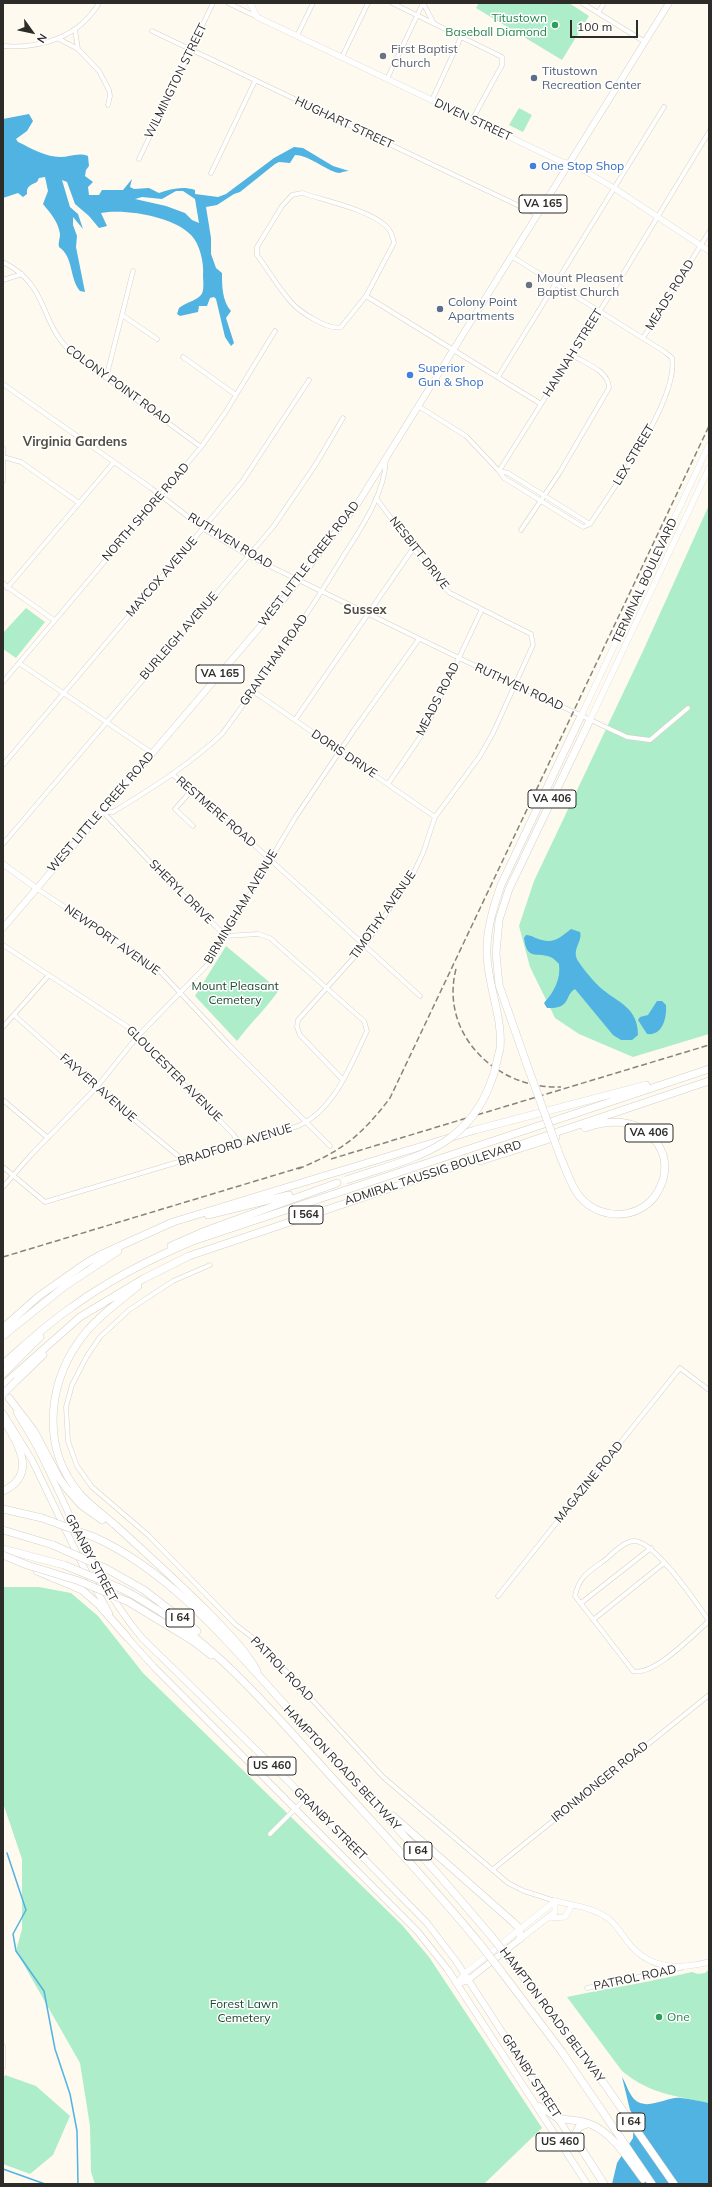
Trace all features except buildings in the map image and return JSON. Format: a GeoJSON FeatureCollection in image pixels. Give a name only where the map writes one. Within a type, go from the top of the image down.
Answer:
{"type":"FeatureCollection","features":[{"type":"Feature","properties":{"kind":"highway","name":"VA 406"},"geometry":{"type":"LineString","coordinates":[[337,1183],[422,1155],[440,1146],[456,1133],[475,1113],[486,1094],[493,1078],[500,1049],[500,1029],[487,955],[489,929],[494,904],[501,885],[581,716]]}},
{"type":"Feature","properties":{"kind":"highway","name":"VA 406"},"geometry":{"type":"LineString","coordinates":[[456,1166],[490,1159],[593,1125],[616,1121],[640,1127],[653,1137],[663,1156],[664,1177],[653,1199],[640,1209],[624,1215],[608,1214],[592,1208],[580,1197],[571,1183],[560,1156],[526,1062],[499,985],[496,953],[499,920],[509,889],[590,720]]}},
{"type":"Feature","properties":{"kind":"highway"},"geometry":{"type":"LineString","coordinates":[[3,1328],[39,1296],[72,1272],[100,1255],[173,1222],[482,1128],[642,1086],[709,1065]]}},
{"type":"Feature","properties":{"kind":"highway"},"geometry":{"type":"LineString","coordinates":[[133,1269],[171,1251],[216,1233],[709,1069]]}},
{"type":"Feature","properties":{"kind":"highway","name":"ADMIRAL TAUSSIG BOULEVARD"},"geometry":{"type":"LineString","coordinates":[[159,1270],[212,1247],[709,1081]]}},
{"type":"Feature","properties":{"kind":"highway"},"geometry":{"type":"LineString","coordinates":[[152,1232],[196,1217],[337,1183]]}},
{"type":"Feature","properties":{"kind":"highway"},"geometry":{"type":"LineString","coordinates":[[4,1369],[25,1354],[57,1318],[84,1298],[160,1251],[205,1231],[337,1183]]}},
{"type":"Feature","properties":{"kind":"highway"},"geometry":{"type":"LineString","coordinates":[[3,1336],[65,1286],[131,1242]]}},
{"type":"Feature","properties":{"kind":"highway"},"geometry":{"type":"LineString","coordinates":[[3,1385],[15,1378],[99,1306],[159,1270]]}},
{"type":"Feature","properties":{"kind":"highway"},"geometry":{"type":"LineString","coordinates":[[159,1270],[112,1306],[86,1332],[65,1364],[58,1380],[54,1398],[52,1419],[54,1440],[61,1462],[69,1478],[84,1498],[156,1562],[214,1619],[248,1655],[265,1684]]}},
{"type":"Feature","properties":{"kind":"highway"},"geometry":{"type":"LineString","coordinates":[[15,1378],[5,1394],[34,1431],[59,1478],[81,1505],[122,1533]]}},
{"type":"Feature","properties":{"kind":"highway"},"geometry":{"type":"LineString","coordinates":[[3,1419],[19,1446],[23,1459],[20,1475],[14,1483],[3,1491]]}},
{"type":"Feature","properties":{"kind":"highway","name":"HAMPTON ROADS BELTWAY"},"geometry":{"type":"LineString","coordinates":[[3,1508],[42,1518],[94,1537],[111,1545],[140,1564],[175,1592],[214,1629],[410,1841],[491,1936],[588,2059],[674,2184]]}},
{"type":"Feature","properties":{"kind":"highway","name":"I 64"},"geometry":{"type":"LineString","coordinates":[[3,1530],[53,1545],[107,1569],[163,1603],[204,1637],[224,1656],[243,1680]]}},
{"type":"Feature","properties":{"kind":"highway","name":"HAMPTON ROADS BELTWAY"},"geometry":{"type":"LineString","coordinates":[[3,1549],[64,1565],[120,1588],[175,1620],[220,1657],[260,1698],[412,1864],[480,1944],[562,2052],[652,2184]]}},
{"type":"Feature","properties":{"kind":"highway"},"geometry":{"type":"LineString","coordinates":[[3,1555],[27,1565],[79,1581],[129,1602],[193,1641],[260,1698]]}},
{"type":"Feature","properties":{"kind":"highway"},"geometry":{"type":"LineString","coordinates":[[3,1559],[73,1584],[99,1605],[127,1637]]}},
{"type":"Feature","properties":{"kind":"highway"},"geometry":{"type":"LineString","coordinates":[[342,1768],[365,1787],[403,1826],[520,1930],[520,1939]]}},
{"type":"Feature","properties":{"kind":"highway"},"geometry":{"type":"LineString","coordinates":[[559,2119],[588,2124],[601,2130],[613,2140],[647,2184]]}},
{"type":"Feature","properties":{"kind":"highway"},"geometry":{"type":"LineString","coordinates":[[588,2124],[579,2127],[574,2137],[604,2184]]}},
{"type":"Feature","properties":{"kind":"main road","name":"WEST LITTLE CREEK ROAD"},"geometry":{"type":"LineString","coordinates":[[3,928],[79,837],[103,812],[298,580],[358,503],[536,214],[669,3]]}},
{"type":"Feature","properties":{"kind":"main road","name":"GRANBY STREET"},"geometry":{"type":"LineString","coordinates":[[5,1394],[41,1456],[88,1556],[118,1608],[142,1638],[305,1798],[427,1923],[464,1974],[601,2184]]}},
{"type":"Feature","properties":{"kind":"main road","name":"GRANBY STREET"},"geometry":{"type":"LineString","coordinates":[[3,1413],[32,1460],[105,1607],[127,1637],[164,1677],[418,1932],[457,1984],[587,2184]]}},
{"type":"Feature","properties":{"kind":"main road"},"geometry":{"type":"LineString","coordinates":[[457,1984],[468,1980],[520,1939]]}},
{"type":"Feature","properties":{"kind":"main road"},"geometry":{"type":"LineString","coordinates":[[532,2100],[547,2113],[559,2119]]}},
{"type":"Feature","properties":{"kind":"street"},"geometry":{"type":"LineString","coordinates":[[3,46],[21,48],[59,39],[75,30],[99,3]]}},
{"type":"Feature","properties":{"kind":"street","name":"WILMINGTON STREET"},"geometry":{"type":"LineString","coordinates":[[139,159],[213,3]]}},
{"type":"Feature","properties":{"kind":"street","name":"DIVEN STREET"},"geometry":{"type":"LineString","coordinates":[[228,3],[472,120],[562,162],[569,163],[614,188],[709,251]]}},
{"type":"Feature","properties":{"kind":"street"},"geometry":{"type":"LineString","coordinates":[[250,3],[257,17]]}},
{"type":"Feature","properties":{"kind":"street"},"geometry":{"type":"LineString","coordinates":[[297,36],[313,3]]}},
{"type":"Feature","properties":{"kind":"street"},"geometry":{"type":"LineString","coordinates":[[342,57],[368,3]]}},
{"type":"Feature","properties":{"kind":"street"},"geometry":{"type":"LineString","coordinates":[[392,3],[498,54],[504,61],[472,120]]}},
{"type":"Feature","properties":{"kind":"street"},"geometry":{"type":"LineString","coordinates":[[387,78],[423,3]]}},
{"type":"Feature","properties":{"kind":"street"},"geometry":{"type":"LineString","coordinates":[[423,3],[433,23]]}},
{"type":"Feature","properties":{"kind":"street"},"geometry":{"type":"LineString","coordinates":[[582,3],[645,42]]}},
{"type":"Feature","properties":{"kind":"street"},"geometry":{"type":"LineString","coordinates":[[598,13],[604,3]]}},
{"type":"Feature","properties":{"kind":"street"},"geometry":{"type":"LineString","coordinates":[[75,30],[78,49]]}},
{"type":"Feature","properties":{"kind":"street","name":"HUGHART STREET"},"geometry":{"type":"LineString","coordinates":[[152,31],[190,51],[536,214]]}},
{"type":"Feature","properties":{"kind":"street"},"geometry":{"type":"LineString","coordinates":[[432,100],[462,37]]}},
{"type":"Feature","properties":{"kind":"street"},"geometry":{"type":"LineString","coordinates":[[59,39],[78,49],[99,71],[109,90],[110,96],[108,105]]}},
{"type":"Feature","properties":{"kind":"street"},"geometry":{"type":"LineString","coordinates":[[211,172],[255,81]]}},
{"type":"Feature","properties":{"kind":"street"},"geometry":{"type":"LineString","coordinates":[[498,378],[664,107]]}},
{"type":"Feature","properties":{"kind":"street","name":"HANNAH STREET"},"geometry":{"type":"LineString","coordinates":[[499,471],[599,312],[709,132]]}},
{"type":"Feature","properties":{"kind":"street"},"geometry":{"type":"LineString","coordinates":[[302,193],[360,212],[386,226],[392,235],[394,243],[366,296],[341,327],[337,328],[325,326],[293,305],[257,255],[257,247],[282,206],[292,195],[302,193]]}},
{"type":"Feature","properties":{"kind":"street","name":"MEADS ROAD"},"geometry":{"type":"LineString","coordinates":[[643,338],[709,232]]}},
{"type":"Feature","properties":{"kind":"street"},"geometry":{"type":"LineString","coordinates":[[511,256],[643,338]]}},
{"type":"Feature","properties":{"kind":"street","name":"COLONY POINT ROAD"},"geometry":{"type":"LineString","coordinates":[[3,262],[22,274],[37,291],[60,341],[70,351],[201,447]]}},
{"type":"Feature","properties":{"kind":"street"},"geometry":{"type":"LineString","coordinates":[[106,378],[132,271]]}},
{"type":"Feature","properties":{"kind":"street"},"geometry":{"type":"LineString","coordinates":[[3,280],[22,274]]}},
{"type":"Feature","properties":{"kind":"street"},"geometry":{"type":"LineString","coordinates":[[366,296],[541,404]]}},
{"type":"Feature","properties":{"kind":"street"},"geometry":{"type":"LineString","coordinates":[[122,315],[156,339]]}},
{"type":"Feature","properties":{"kind":"street","name":"NORTH SHORE ROAD"},"geometry":{"type":"LineString","coordinates":[[3,682],[201,447],[236,395],[275,331]]}},
{"type":"Feature","properties":{"kind":"street","name":"LEX STREET"},"geometry":{"type":"LineString","coordinates":[[590,524],[650,430],[672,374],[672,358],[643,338]]}},
{"type":"Feature","properties":{"kind":"street"},"geometry":{"type":"LineString","coordinates":[[521,530],[541,502],[609,388],[607,378],[572,355]]}},
{"type":"Feature","properties":{"kind":"street"},"geometry":{"type":"LineString","coordinates":[[183,357],[236,395]]}},
{"type":"Feature","properties":{"kind":"street","name":"MAYCOX AVENUE"},"geometry":{"type":"LineString","coordinates":[[3,764],[204,529],[242,482],[309,380]]}},
{"type":"Feature","properties":{"kind":"street","name":"RUTHVEN ROAD"},"geometry":{"type":"LineString","coordinates":[[3,384],[160,495],[204,529],[248,555],[515,685],[627,737],[650,740],[688,708]]}},
{"type":"Feature","properties":{"kind":"street"},"geometry":{"type":"LineString","coordinates":[[418,406],[466,436],[504,478],[583,527],[590,524]]}},
{"type":"Feature","properties":{"kind":"street","name":"BURLEIGH AVENUE"},"geometry":{"type":"LineString","coordinates":[[3,844],[273,526],[300,489],[343,418]]}},
{"type":"Feature","properties":{"kind":"street","name":"TERMINAL BOULEVARD"},"geometry":{"type":"LineString","coordinates":[[581,716],[709,445]]}},
{"type":"Feature","properties":{"kind":"street"},"geometry":{"type":"LineString","coordinates":[[3,448],[3,481]]}},
{"type":"Feature","properties":{"kind":"street","name":"GRANTHAM ROAD"},"geometry":{"type":"LineString","coordinates":[[103,812],[113,812],[172,774],[202,753],[222,734],[322,592],[358,534],[376,498],[386,470],[386,456]]}},
{"type":"Feature","properties":{"kind":"street"},"geometry":{"type":"LineString","coordinates":[[4,457],[21,462],[79,503]]}},
{"type":"Feature","properties":{"kind":"street"},"geometry":{"type":"LineString","coordinates":[[7,588],[114,462]]}},
{"type":"Feature","properties":{"kind":"street","name":"TERMINAL BOULEVARD"},"geometry":{"type":"LineString","coordinates":[[590,720],[709,468]]}},
{"type":"Feature","properties":{"kind":"street"},"geometry":{"type":"LineString","coordinates":[[499,471],[508,472],[590,524]]}},
{"type":"Feature","properties":{"kind":"street","name":"NESBITT DRIVE"},"geometry":{"type":"LineString","coordinates":[[376,498],[445,588],[531,634]]}},
{"type":"Feature","properties":{"kind":"street"},"geometry":{"type":"LineString","coordinates":[[295,720],[414,547]]}},
{"type":"Feature","properties":{"kind":"street"},"geometry":{"type":"LineString","coordinates":[[3,583],[7,588],[54,620]]}},
{"type":"Feature","properties":{"kind":"street","name":"MEADS ROAD"},"geometry":{"type":"LineString","coordinates":[[388,784],[425,730],[482,609]]}},
{"type":"Feature","properties":{"kind":"street","name":"TIMOTHY AVENUE"},"geometry":{"type":"LineString","coordinates":[[343,1080],[300,1035],[297,1027],[300,1017],[365,945],[413,874],[423,853],[435,817],[480,756],[515,685],[532,645],[531,634]]}},
{"type":"Feature","properties":{"kind":"street","name":"BIRMINGHAM AVENUE"},"geometry":{"type":"LineString","coordinates":[[3,1188],[13,1175],[96,1088],[137,1037],[181,994],[209,963],[270,859],[340,752],[419,639]]}},
{"type":"Feature","properties":{"kind":"street"},"geometry":{"type":"LineString","coordinates":[[19,663],[152,753]]}},
{"type":"Feature","properties":{"kind":"street","name":"DORIS DRIVE"},"geometry":{"type":"LineString","coordinates":[[253,691],[435,817]]}},
{"type":"Feature","properties":{"kind":"street","name":"RESTMERE ROAD"},"geometry":{"type":"LineString","coordinates":[[172,774],[270,859],[420,996]]}},
{"type":"Feature","properties":{"kind":"street"},"geometry":{"type":"LineString","coordinates":[[192,790],[175,809],[193,826]]}},
{"type":"Feature","properties":{"kind":"street","name":"SHERYL DRIVE"},"geometry":{"type":"LineString","coordinates":[[103,812],[169,882],[226,936]]}},
{"type":"Feature","properties":{"kind":"street","name":"NEWPORT AVENUE"},"geometry":{"type":"LineString","coordinates":[[3,864],[36,888],[157,968],[229,1044],[307,1121],[330,1146]]}},
{"type":"Feature","properties":{"kind":"street"},"geometry":{"type":"LineString","coordinates":[[226,936],[258,934],[270,938],[326,987]]}},
{"type":"Feature","properties":{"kind":"street","name":"GLOUCESTER AVENUE"},"geometry":{"type":"LineString","coordinates":[[3,944],[128,1027],[233,1134],[238,1144]]}},
{"type":"Feature","properties":{"kind":"street"},"geometry":{"type":"LineString","coordinates":[[3,1027],[49,975]]}},
{"type":"Feature","properties":{"kind":"street","name":"BRADFORD AVENUE"},"geometry":{"type":"LineString","coordinates":[[13,1175],[45,1202],[238,1144],[307,1121],[327,1101],[343,1080],[367,1031],[364,1021],[326,987]]}},
{"type":"Feature","properties":{"kind":"street","name":"FAYVER AVENUE"},"geometry":{"type":"LineString","coordinates":[[14,1015],[96,1088],[183,1160]]}},
{"type":"Feature","properties":{"kind":"street"},"geometry":{"type":"LineString","coordinates":[[3,1100],[48,1138]]}},
{"type":"Feature","properties":{"kind":"street"},"geometry":{"type":"LineString","coordinates":[[3,1167],[13,1175]]}},
{"type":"Feature","properties":{"kind":"street","name":"PATROL ROAD"},"geometry":{"type":"LineString","coordinates":[[210,1265],[173,1281],[129,1310],[100,1337],[87,1356],[72,1385],[66,1407],[68,1441],[77,1466],[92,1487],[148,1535],[236,1625],[261,1644],[383,1777],[492,1870],[508,1883],[522,1890],[606,1917],[616,1926],[632,1947],[644,1958],[666,1966],[683,1967]]}},
{"type":"Feature","properties":{"kind":"street","name":"MAGAZINE ROAD"},"geometry":{"type":"LineString","coordinates":[[498,1596],[680,1368],[709,1390]]}},
{"type":"Feature","properties":{"kind":"street"},"geometry":{"type":"LineString","coordinates":[[633,1541],[642,1542],[651,1548],[664,1563],[709,1621],[654,1668],[640,1673],[633,1671],[575,1596],[577,1585],[584,1576],[625,1544],[633,1541]]}},
{"type":"Feature","properties":{"kind":"street"},"geometry":{"type":"LineString","coordinates":[[581,1603],[651,1548]]}},
{"type":"Feature","properties":{"kind":"street"},"geometry":{"type":"LineString","coordinates":[[593,1620],[664,1563]]}},
{"type":"Feature","properties":{"kind":"street","name":"IRONMONGER ROAD"},"geometry":{"type":"LineString","coordinates":[[492,1870],[709,1695]]}},
{"type":"Feature","properties":{"kind":"street"},"geometry":{"type":"LineString","coordinates":[[270,1834],[305,1798]]}},
{"type":"Feature","properties":{"kind":"street"},"geometry":{"type":"LineString","coordinates":[[457,1984],[464,1974],[555,1900]]}},
{"type":"Feature","properties":{"kind":"street"},"geometry":{"type":"LineString","coordinates":[[520,1939],[556,1911],[555,1900]]}},
{"type":"Feature","properties":{"kind":"street"},"geometry":{"type":"LineString","coordinates":[[548,1918],[565,1917],[572,1905]]}},
{"type":"Feature","properties":{"kind":"street","name":"PATROL ROAD"},"geometry":{"type":"LineString","coordinates":[[587,1988],[709,1962]]}},
{"type":"Feature","properties":{"kind":"street"},"geometry":{"type":"LineString","coordinates":[[3,2046],[3,2067]]}},
{"type":"Feature","properties":{"kind":"green space","name":"Titustown Baseball Diamond"},"geometry":{"type":"Polygon","coordinates":[[[479,3],[569,3],[589,16],[562,60],[476,8],[479,3]]]}},
{"type":"Feature","properties":{"kind":"green space"},"geometry":{"type":"Polygon","coordinates":[[[519,108],[532,115],[523,132],[509,125],[519,108]]]}},
{"type":"Feature","properties":{"kind":"green space"},"geometry":{"type":"Polygon","coordinates":[[[709,505],[709,1034],[633,1057],[579,1034],[555,1018],[530,967],[519,926],[534,881],[643,651],[709,505]]]}},
{"type":"Feature","properties":{"kind":"green space"},"geometry":{"type":"Polygon","coordinates":[[[26,608],[45,622],[16,658],[3,649],[3,633],[26,608]]]}},
{"type":"Feature","properties":{"kind":"green space","name":"Mount Pleasant Cemetery"},"geometry":{"type":"Polygon","coordinates":[[[226,946],[279,990],[237,1041],[195,996],[226,946]]]}},
{"type":"Feature","properties":{"kind":"green space","name":"Forest Lawn Cemetery"},"geometry":{"type":"Polygon","coordinates":[[[3,1587],[39,1587],[71,1593],[98,1616],[143,1673],[402,1925],[429,1957],[542,2128],[484,2184],[95,2184],[91,2172],[90,2126],[80,2063],[16,1951],[22,1929],[22,1859],[3,1803],[3,1587]]]}},
{"type":"Feature","properties":{"kind":"green space"},"geometry":{"type":"Polygon","coordinates":[[[709,1969],[709,2103],[663,2093],[632,2079],[622,2071],[567,1997],[692,1972],[698,1974],[705,1973],[709,1969]]]}},
{"type":"Feature","properties":{"kind":"green space"},"geometry":{"type":"Polygon","coordinates":[[[5,2075],[36,2086],[70,2116],[53,2155],[30,2174],[3,2164],[3,2079],[5,2075]]]}},
{"type":"Feature","properties":{"kind":"water"},"geometry":{"type":"Polygon","coordinates":[[[29,114],[33,121],[27,131],[16,139],[18,142],[38,152],[54,157],[81,154],[88,156],[89,166],[86,170],[85,176],[93,182],[88,187],[89,195],[99,195],[102,190],[123,190],[132,179],[130,187],[134,189],[149,188],[159,193],[172,189],[186,188],[195,190],[195,194],[218,197],[226,194],[274,158],[294,147],[303,148],[333,166],[349,171],[340,173],[336,172],[307,158],[295,155],[290,163],[279,162],[275,164],[240,192],[234,194],[217,205],[206,207],[211,238],[211,254],[216,268],[222,273],[224,298],[231,311],[226,318],[234,343],[231,346],[225,337],[216,299],[214,297],[210,298],[207,306],[199,306],[198,312],[180,316],[177,314],[179,308],[198,298],[202,294],[203,289],[202,259],[197,243],[191,235],[174,223],[149,215],[123,212],[101,213],[107,226],[99,228],[89,216],[75,204],[67,182],[62,180],[70,207],[78,214],[83,229],[73,217],[73,225],[77,236],[76,247],[85,292],[80,291],[74,280],[67,256],[59,247],[60,234],[58,225],[43,204],[48,191],[45,177],[39,178],[37,182],[29,186],[27,189],[27,194],[23,197],[18,193],[3,198],[3,119],[29,114]],[[176,191],[162,199],[142,197],[135,199],[166,206],[185,213],[192,220],[199,223],[195,199],[183,191],[176,191]]]}},
{"type":"Feature","properties":{"kind":"water"},"geometry":{"type":"Polygon","coordinates":[[[571,929],[580,932],[580,939],[576,949],[576,957],[580,964],[602,989],[626,1007],[635,1018],[638,1035],[632,1040],[621,1040],[613,1035],[575,989],[564,1004],[560,1006],[555,1008],[547,1008],[544,1003],[551,994],[558,980],[559,964],[548,956],[532,954],[529,952],[524,938],[528,935],[550,941],[558,939],[571,929]]]}},
{"type":"Feature","properties":{"kind":"water"},"geometry":{"type":"Polygon","coordinates":[[[657,1001],[662,1001],[666,1005],[665,1020],[657,1032],[647,1034],[638,1020],[640,1017],[648,1015],[657,1001]]]}},
{"type":"Feature","properties":{"kind":"water"},"geometry":{"type":"Polygon","coordinates":[[[622,2077],[632,2097],[639,2103],[651,2104],[681,2098],[709,2103],[709,2184],[612,2184],[617,2163],[633,2138],[634,2117],[630,2110],[622,2077]]]}},
{"type":"Feature","properties":{"kind":"waterway"},"geometry":{"type":"LineString","coordinates":[[7,1853],[26,1910],[13,1934],[16,1951],[44,1991],[55,2049],[70,2094],[77,2131],[78,2184]]}},
{"type":"Feature","properties":{"kind":"waterway"},"geometry":{"type":"LineString","coordinates":[[3,2169],[45,2184]]}},
{"type":"Feature","properties":{"kind":"railway"},"geometry":{"type":"LineString","coordinates":[[298,1169],[327,1156],[350,1141],[370,1123],[390,1098],[709,426]]}},
{"type":"Feature","properties":{"kind":"railway"},"geometry":{"type":"LineString","coordinates":[[456,969],[453,993],[456,1016],[465,1036],[478,1054],[496,1068],[516,1079],[538,1085],[561,1087]]}},
{"type":"Feature","properties":{"kind":"railway"},"geometry":{"type":"LineString","coordinates":[[331,1159],[709,1045]]}},
{"type":"Feature","properties":{"kind":"railway"},"geometry":{"type":"LineString","coordinates":[[3,1257],[302,1167]]}},
{"type":"Feature","properties":{"kind":"place","name":"Titustown Baseball Diamond"},"geometry":{"type":"Point","coordinates":[555,25]}},
{"type":"Feature","properties":{"kind":"place","name":"First Baptist Church"},"geometry":{"type":"Point","coordinates":[383,56]}},
{"type":"Feature","properties":{"kind":"place","name":"Titustown Recreation Center"},"geometry":{"type":"Point","coordinates":[534,78]}},
{"type":"Feature","properties":{"kind":"place","name":"One Stop Shop"},"geometry":{"type":"Point","coordinates":[533,166]}},
{"type":"Feature","properties":{"kind":"place","name":"Mount Pleasent Baptist Church"},"geometry":{"type":"Point","coordinates":[529,285]}},
{"type":"Feature","properties":{"kind":"place","name":"Colony Point Apartments"},"geometry":{"type":"Point","coordinates":[440,309]}},
{"type":"Feature","properties":{"kind":"place","name":"Superior Gun & Shop"},"geometry":{"type":"Point","coordinates":[410,375]}},
{"type":"Feature","properties":{"kind":"place","name":"One"},"geometry":{"type":"Point","coordinates":[659,2017]}},
{"type":"Feature","properties":{"kind":"district","name":"Virginia Gardens"},"geometry":{"type":"Point","coordinates":[75,442]}},
{"type":"Feature","properties":{"kind":"district","name":"Sussex"},"geometry":{"type":"Point","coordinates":[365,610]}}]}
